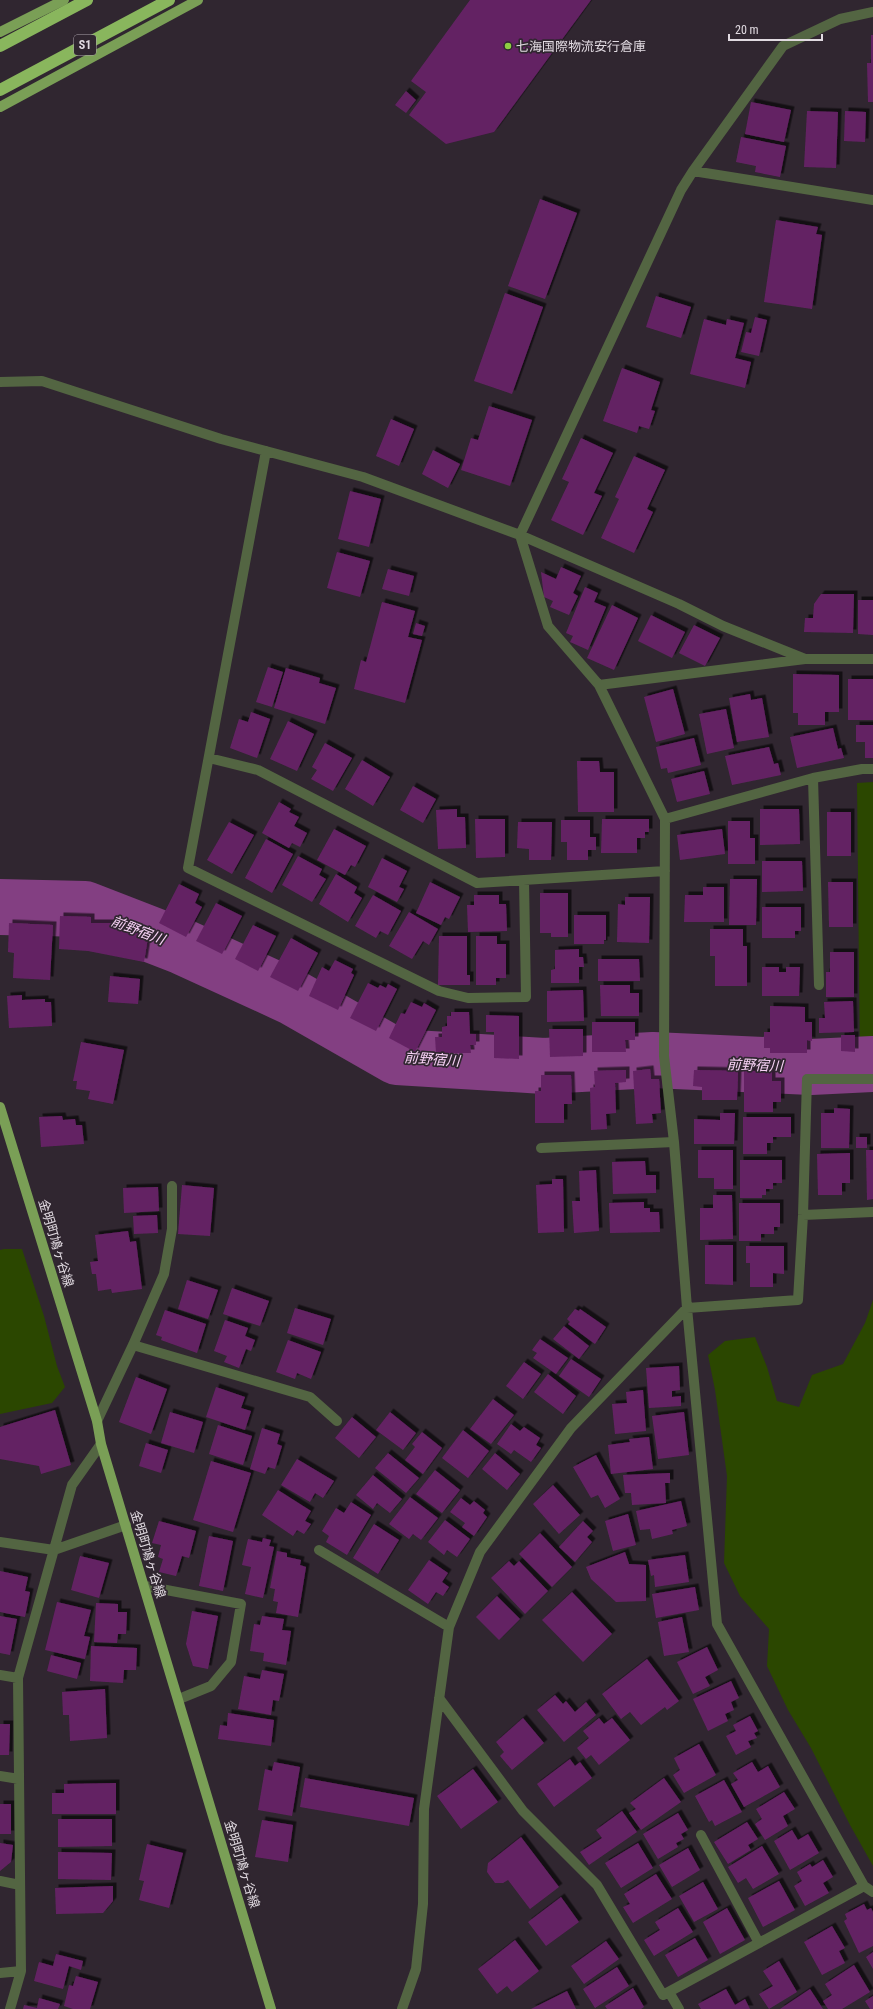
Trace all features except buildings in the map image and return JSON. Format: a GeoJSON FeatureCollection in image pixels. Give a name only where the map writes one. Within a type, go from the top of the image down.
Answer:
{"type":"FeatureCollection","features":[{"type":"Feature","properties":{"kind":"highway"},"geometry":{"type":"LineString","coordinates":[[0,46],[87,0]]}},
{"type":"Feature","properties":{"kind":"highway","name":"S1"},"geometry":{"type":"LineString","coordinates":[[0,90],[169,0]]}},
{"type":"Feature","properties":{"kind":"main road"},"geometry":{"type":"LineString","coordinates":[[0,32],[64,0]]}},
{"type":"Feature","properties":{"kind":"main road"},"geometry":{"type":"LineString","coordinates":[[0,107],[198,0]]}},
{"type":"Feature","properties":{"kind":"main road","name":"金明町鳩ヶ谷線"},"geometry":{"type":"LineString","coordinates":[[0,1107],[97,1421],[102,1444],[271,2009]]}},
{"type":"Feature","properties":{"kind":"street"},"geometry":{"type":"LineString","coordinates":[[873,12],[840,19],[783,46],[693,171],[681,190],[520,535],[548,626],[599,685],[665,819],[666,871],[664,1056],[674,1142],[687,1308],[717,1624],[864,1886],[873,1892]]}},
{"type":"Feature","properties":{"kind":"street"},"geometry":{"type":"LineString","coordinates":[[693,171],[873,200]]}},
{"type":"Feature","properties":{"kind":"street"},"geometry":{"type":"LineString","coordinates":[[0,382],[42,381],[221,439],[363,477],[520,535],[679,604],[723,626],[806,659]]}},
{"type":"Feature","properties":{"kind":"street"},"geometry":{"type":"LineString","coordinates":[[266,451],[188,868],[438,991],[468,998],[526,997],[524,880]]}},
{"type":"Feature","properties":{"kind":"street"},"geometry":{"type":"LineString","coordinates":[[599,685],[806,659],[873,660]]}},
{"type":"Feature","properties":{"kind":"street"},"geometry":{"type":"LineString","coordinates":[[209,758],[258,770],[477,883],[666,871]]}},
{"type":"Feature","properties":{"kind":"street"},"geometry":{"type":"LineString","coordinates":[[665,819],[813,778],[862,769],[873,769]]}},
{"type":"Feature","properties":{"kind":"street"},"geometry":{"type":"LineString","coordinates":[[813,778],[819,985]]}},
{"type":"Feature","properties":{"kind":"street"},"geometry":{"type":"LineString","coordinates":[[402,2009],[416,1969],[423,1904],[424,1809],[438,1698],[449,1627],[480,1552],[571,1428],[687,1308],[798,1300],[803,1215],[806,1079],[873,1079]]}},
{"type":"Feature","properties":{"kind":"street"},"geometry":{"type":"LineString","coordinates":[[541,1148],[674,1142]]}},
{"type":"Feature","properties":{"kind":"street"},"geometry":{"type":"LineString","coordinates":[[97,1421],[133,1345],[164,1274],[172,1229],[172,1186]]}},
{"type":"Feature","properties":{"kind":"street"},"geometry":{"type":"LineString","coordinates":[[803,1215],[873,1212]]}},
{"type":"Feature","properties":{"kind":"street"},"geometry":{"type":"LineString","coordinates":[[133,1345],[310,1397],[337,1421]]}},
{"type":"Feature","properties":{"kind":"street"},"geometry":{"type":"LineString","coordinates":[[10,2009],[21,1972],[18,1678],[72,1484],[102,1444]]}},
{"type":"Feature","properties":{"kind":"street"},"geometry":{"type":"LineString","coordinates":[[0,1542],[54,1550],[126,1525]]}},
{"type":"Feature","properties":{"kind":"street"},"geometry":{"type":"LineString","coordinates":[[319,1550],[449,1627]]}},
{"type":"Feature","properties":{"kind":"street"},"geometry":{"type":"LineString","coordinates":[[145,1586],[241,1604],[231,1662],[211,1686],[179,1699]]}},
{"type":"Feature","properties":{"kind":"street"},"geometry":{"type":"LineString","coordinates":[[0,1675],[18,1678]]}},
{"type":"Feature","properties":{"kind":"street"},"geometry":{"type":"LineString","coordinates":[[438,1698],[524,1811],[597,1885],[663,1995],[864,1886]]}},
{"type":"Feature","properties":{"kind":"street"},"geometry":{"type":"LineString","coordinates":[[0,1776],[19,1779]]}},
{"type":"Feature","properties":{"kind":"street"},"geometry":{"type":"LineString","coordinates":[[701,1835],[759,1942]]}},
{"type":"Feature","properties":{"kind":"street"},"geometry":{"type":"LineString","coordinates":[[0,1881],[20,1885]]}},
{"type":"Feature","properties":{"kind":"street"},"geometry":{"type":"LineString","coordinates":[[0,1973],[21,1972]]}},
{"type":"Feature","properties":{"kind":"street"},"geometry":{"type":"LineString","coordinates":[[669,1992],[679,2009]]}},
{"type":"Feature","properties":{"kind":"green space"},"geometry":{"type":"Polygon","coordinates":[[[873,782],[873,1067],[860,1068],[857,783],[873,782]]]}},
{"type":"Feature","properties":{"kind":"green space"},"geometry":{"type":"Polygon","coordinates":[[[22,1249],[44,1316],[57,1366],[65,1387],[52,1403],[0,1414],[0,1250],[22,1249]]]}},
{"type":"Feature","properties":{"kind":"green space"},"geometry":{"type":"Polygon","coordinates":[[[873,1300],[873,1866],[850,1825],[811,1748],[788,1710],[767,1666],[769,1629],[740,1596],[724,1563],[727,1476],[715,1390],[708,1355],[725,1341],[755,1337],[767,1367],[777,1401],[799,1407],[812,1375],[843,1364],[865,1323],[873,1300]]]}},
{"type":"Feature","properties":{"kind":"waterway","name":"前野宿川"},"geometry":{"type":"LineString","coordinates":[[0,907],[85,909],[183,947],[292,997],[397,1057],[544,1066],[653,1060],[811,1067],[873,1064]]}},
{"type":"Feature","properties":{"kind":"place","name":"七海国際物流安行倉庫"},"geometry":{"type":"Point","coordinates":[508,46]}}]}
